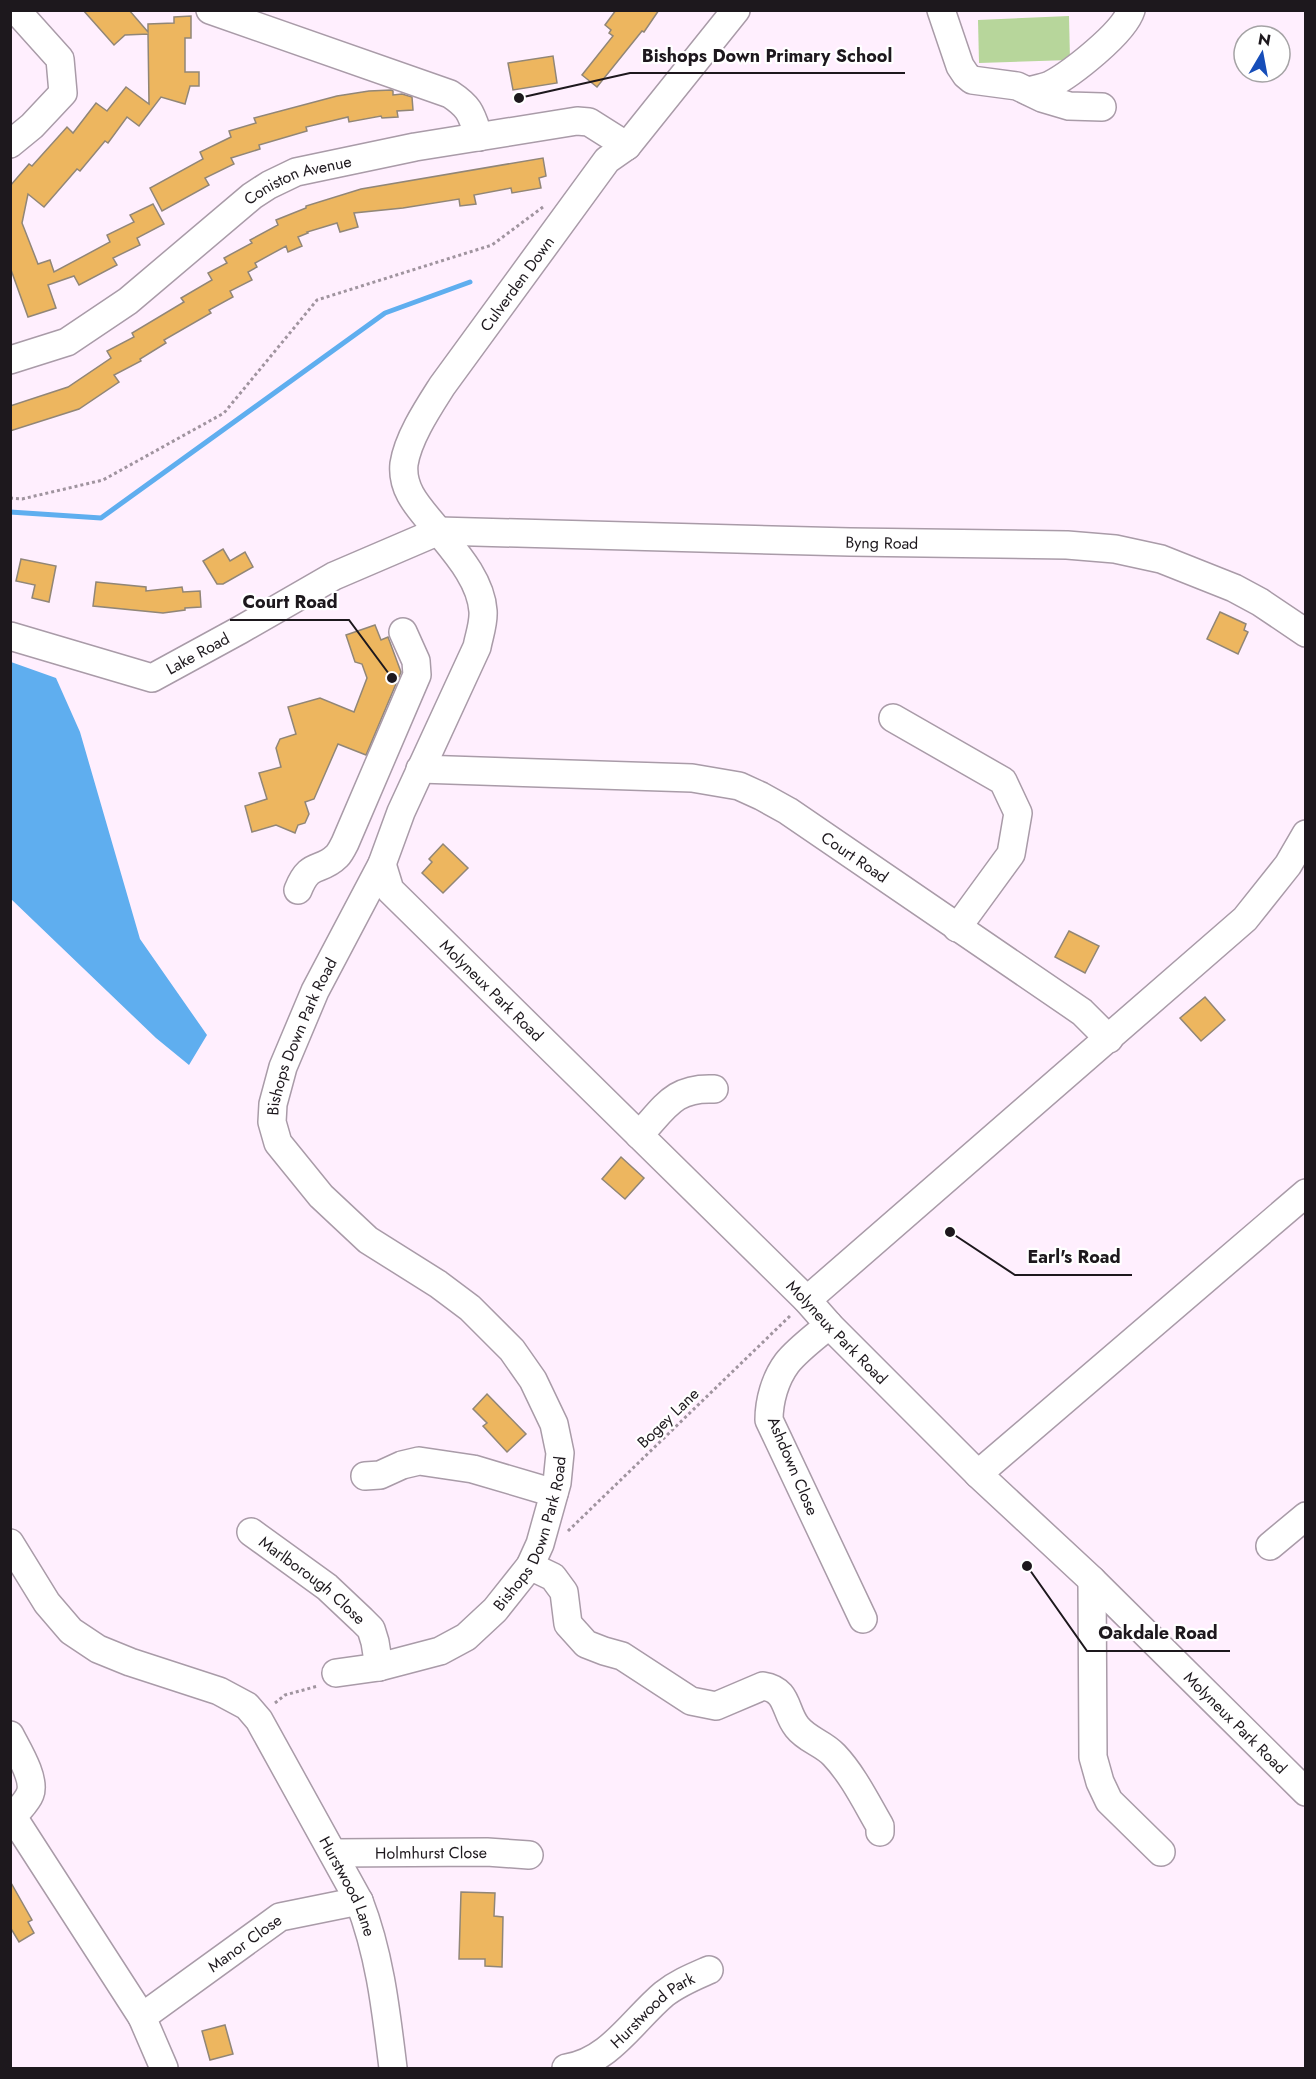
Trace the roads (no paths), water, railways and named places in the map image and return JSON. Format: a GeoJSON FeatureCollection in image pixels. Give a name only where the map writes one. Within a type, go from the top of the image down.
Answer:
{"type":"FeatureCollection","features":[{"type":"Feature","properties":{"kind":"street"},"geometry":{"type":"LineString","coordinates":[[10,144],[32,126],[63,93],[60,59],[16,10]]}},
{"type":"Feature","properties":{"kind":"street"},"geometry":{"type":"LineString","coordinates":[[210,10],[450,94],[464,103],[471,114],[478,137]]}},
{"type":"Feature","properties":{"kind":"street","name":"Culverden Down"},"geometry":{"type":"LineString","coordinates":[[474,580],[439,531],[414,503],[408,490],[404,476],[408,452],[422,418],[442,386],[607,160],[627,146],[736,10]]}},
{"type":"Feature","properties":{"kind":"street"},"geometry":{"type":"LineString","coordinates":[[941,10],[960,66],[972,80],[1017,86],[1069,106],[1102,107]]}},
{"type":"Feature","properties":{"kind":"street"},"geometry":{"type":"LineString","coordinates":[[1028,91],[1049,85],[1079,66],[1116,34],[1131,10]]}},
{"type":"Feature","properties":{"kind":"street","name":"Coniston Avenue"},"geometry":{"type":"LineString","coordinates":[[10,360],[67,342],[128,301],[243,204],[269,185],[296,172],[415,147],[577,121],[589,122],[627,146]]}},
{"type":"Feature","properties":{"kind":"street","name":"Byng Road"},"geometry":{"type":"LineString","coordinates":[[439,531],[850,542],[1067,544],[1115,549],[1161,559],[1234,588],[1260,602],[1305,633]]}},
{"type":"Feature","properties":{"kind":"street","name":"Lake Road"},"geometry":{"type":"LineString","coordinates":[[10,636],[152,678],[334,576],[439,531]]}},
{"type":"Feature","properties":{"kind":"street","name":"Bishops Down Park Road"},"geometry":{"type":"LineString","coordinates":[[336,1673],[379,1667],[440,1651],[466,1637],[495,1610],[535,1555],[554,1493],[560,1454],[554,1424],[533,1380],[512,1350],[470,1308],[438,1284],[368,1240],[321,1196],[278,1143],[272,1122],[273,1104],[288,1056],[315,991],[382,864],[401,812],[477,647],[483,610],[474,580]]}},
{"type":"Feature","properties":{"kind":"street"},"geometry":{"type":"LineString","coordinates":[[298,890],[302,879],[310,870],[338,856],[417,675],[416,661],[403,632]]}},
{"type":"Feature","properties":{"kind":"street"},"geometry":{"type":"LineString","coordinates":[[892,718],[1003,781],[1018,813],[1011,854],[957,928]]}},
{"type":"Feature","properties":{"kind":"street","name":"Court Road"},"geometry":{"type":"LineString","coordinates":[[420,769],[692,777],[739,786],[788,811],[1082,1012],[1109,1039]]}},
{"type":"Feature","properties":{"kind":"street"},"geometry":{"type":"LineString","coordinates":[[363,800],[401,812]]}},
{"type":"Feature","properties":{"kind":"street"},"geometry":{"type":"LineString","coordinates":[[807,1300],[1245,920],[1288,864],[1305,834]]}},
{"type":"Feature","properties":{"kind":"street","name":"Molyneux Park Road"},"geometry":{"type":"LineString","coordinates":[[382,864],[390,890],[807,1300],[829,1325],[978,1474],[1092,1580],[1305,1792]]}},
{"type":"Feature","properties":{"kind":"street"},"geometry":{"type":"LineString","coordinates":[[639,1135],[678,1094],[697,1088],[714,1089]]}},
{"type":"Feature","properties":{"kind":"street"},"geometry":{"type":"LineString","coordinates":[[978,1474],[1303,1201]]}},
{"type":"Feature","properties":{"kind":"street","name":"Ashdown Close"},"geometry":{"type":"LineString","coordinates":[[829,1325],[787,1363],[774,1390],[769,1406],[769,1420],[862,1619]]}},
{"type":"Feature","properties":{"kind":"street"},"geometry":{"type":"LineString","coordinates":[[365,1476],[380,1474],[419,1461],[473,1469],[554,1493]]}},
{"type":"Feature","properties":{"kind":"street"},"geometry":{"type":"LineString","coordinates":[[1270,1546],[1305,1516]]}},
{"type":"Feature","properties":{"kind":"street","name":"Marlborough Close"},"geometry":{"type":"LineString","coordinates":[[251,1532],[327,1587],[362,1620],[370,1629],[375,1642],[379,1667]]}},
{"type":"Feature","properties":{"kind":"street","name":"Hurstwood Lane"},"geometry":{"type":"LineString","coordinates":[[10,1543],[47,1603],[71,1631],[98,1649],[219,1692],[247,1706],[259,1720],[359,1901],[368,1923],[383,1983],[393,2068]]}},
{"type":"Feature","properties":{"kind":"street"},"geometry":{"type":"LineString","coordinates":[[535,1555],[564,1592],[568,1624],[586,1644],[622,1656],[691,1701],[716,1706],[764,1686],[771,1687],[785,1701],[797,1727],[811,1739],[825,1746],[845,1768],[880,1826],[880,1832]]}},
{"type":"Feature","properties":{"kind":"street"},"geometry":{"type":"LineString","coordinates":[[1092,1580],[1093,1757],[1100,1782],[1110,1801],[1161,1852]]}},
{"type":"Feature","properties":{"kind":"street"},"geometry":{"type":"LineString","coordinates":[[10,1735],[26,1766],[31,1783],[30,1794],[13,1817],[142,2017],[164,2068]]}},
{"type":"Feature","properties":{"kind":"street","name":"Holmhurst Close"},"geometry":{"type":"LineString","coordinates":[[333,1853],[488,1852],[529,1855]]}},
{"type":"Feature","properties":{"kind":"street","name":"Manor Close"},"geometry":{"type":"LineString","coordinates":[[142,2017],[280,1917],[359,1901]]}},
{"type":"Feature","properties":{"kind":"street","name":"Hurstwood Park"},"geometry":{"type":"LineString","coordinates":[[566,2068],[579,2067],[596,2059],[663,1995],[679,1983],[709,1970]]}},
{"type":"Feature","properties":{"kind":"water"},"geometry":{"type":"Polygon","coordinates":[[[11,662],[56,678],[80,732],[140,939],[207,1035],[189,1065],[156,1038],[11,899],[11,662]]]}},
{"type":"Feature","properties":{"kind":"waterway"},"geometry":{"type":"LineString","coordinates":[[10,512],[101,518],[385,313],[470,282]]}},
{"type":"Feature","properties":{"kind":"place","name":"Bishops Down Primary School"},"geometry":{"type":"Point","coordinates":[519,98]}},
{"type":"Feature","properties":{"kind":"place","name":"Court Road"},"geometry":{"type":"Point","coordinates":[392,678]}},
{"type":"Feature","properties":{"kind":"place","name":"Earl's Road"},"geometry":{"type":"Point","coordinates":[950,1232]}},
{"type":"Feature","properties":{"kind":"place","name":"Oakdale Road"},"geometry":{"type":"Point","coordinates":[1027,1566]}}]}
